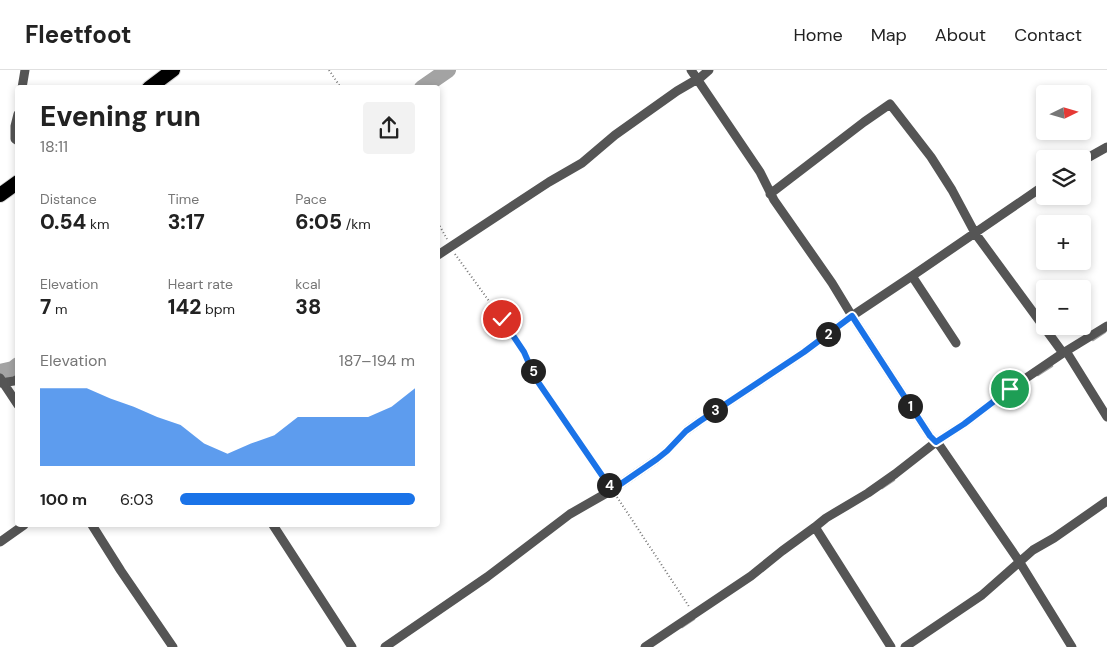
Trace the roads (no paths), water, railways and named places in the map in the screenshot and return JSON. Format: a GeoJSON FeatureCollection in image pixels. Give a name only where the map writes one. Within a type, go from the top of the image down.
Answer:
{"type":"FeatureCollection","features":[{"type":"Feature","properties":{"kind":"highway"},"geometry":{"type":"LineString","coordinates":[[152,85],[173,70]]}},
{"type":"Feature","properties":{"kind":"highway"},"geometry":{"type":"LineString","coordinates":[[0,195],[15,184]]}},
{"type":"Feature","properties":{"kind":"street"},"geometry":{"type":"LineString","coordinates":[[22,85],[25,70]]}},
{"type":"Feature","properties":{"kind":"street"},"geometry":{"type":"LineString","coordinates":[[691,70],[760,172],[770,194],[832,283],[924,428],[938,444],[1019,561],[1072,647]]}},
{"type":"Feature","properties":{"kind":"street"},"geometry":{"type":"LineString","coordinates":[[440,254],[582,163],[615,135],[709,70]]}},
{"type":"Feature","properties":{"kind":"street"},"geometry":{"type":"LineString","coordinates":[[770,194],[890,104],[931,157],[952,190],[975,233],[1066,353],[1107,417]]}},
{"type":"Feature","properties":{"kind":"street"},"geometry":{"type":"LineString","coordinates":[[15,123],[15,139]]}},
{"type":"Feature","properties":{"kind":"street"},"geometry":{"type":"LineString","coordinates":[[1091,157],[1107,147]]}},
{"type":"Feature","properties":{"kind":"street"},"geometry":{"type":"LineString","coordinates":[[385,647],[487,577],[570,514],[612,490],[657,459],[686,431],[700,421],[804,352],[852,316],[1036,191]]}},
{"type":"Feature","properties":{"kind":"street"},"geometry":{"type":"LineString","coordinates":[[912,276],[935,320],[956,343]]}},
{"type":"Feature","properties":{"kind":"street"},"geometry":{"type":"LineString","coordinates":[[645,647],[751,576],[782,551],[816,529],[826,518],[868,493],[938,444],[1010,389],[1107,326]]}},
{"type":"Feature","properties":{"kind":"street"},"geometry":{"type":"LineString","coordinates":[[1,381],[15,380]]}},
{"type":"Feature","properties":{"kind":"street"},"geometry":{"type":"LineString","coordinates":[[1,381],[15,401]]}},
{"type":"Feature","properties":{"kind":"street"},"geometry":{"type":"LineString","coordinates":[[906,647],[982,595],[1033,550],[1054,538],[1107,501]]}},
{"type":"Feature","properties":{"kind":"street"},"geometry":{"type":"LineString","coordinates":[[0,542],[21,527]]}},
{"type":"Feature","properties":{"kind":"street"},"geometry":{"type":"LineString","coordinates":[[93,527],[173,647]]}},
{"type":"Feature","properties":{"kind":"street"},"geometry":{"type":"LineString","coordinates":[[274,527],[352,647]]}},
{"type":"Feature","properties":{"kind":"street"},"geometry":{"type":"LineString","coordinates":[[816,529],[892,647]]}},
{"type":"Feature","properties":{"kind":"waterway"},"geometry":{"type":"LineString","coordinates":[[426,85],[448,70]]}},
{"type":"Feature","properties":{"kind":"waterway"},"geometry":{"type":"LineString","coordinates":[[1093,340],[1105,332]]}},
{"type":"Feature","properties":{"kind":"waterway"},"geometry":{"type":"LineString","coordinates":[[1038,375],[1052,366]]}},
{"type":"Feature","properties":{"kind":"waterway"},"geometry":{"type":"LineString","coordinates":[[0,372],[15,367]]}},
{"type":"Feature","properties":{"kind":"waterway"},"geometry":{"type":"LineString","coordinates":[[882,488],[894,480]]}},
{"type":"Feature","properties":{"kind":"waterway"},"geometry":{"type":"LineString","coordinates":[[682,627],[694,619]]}}]}
